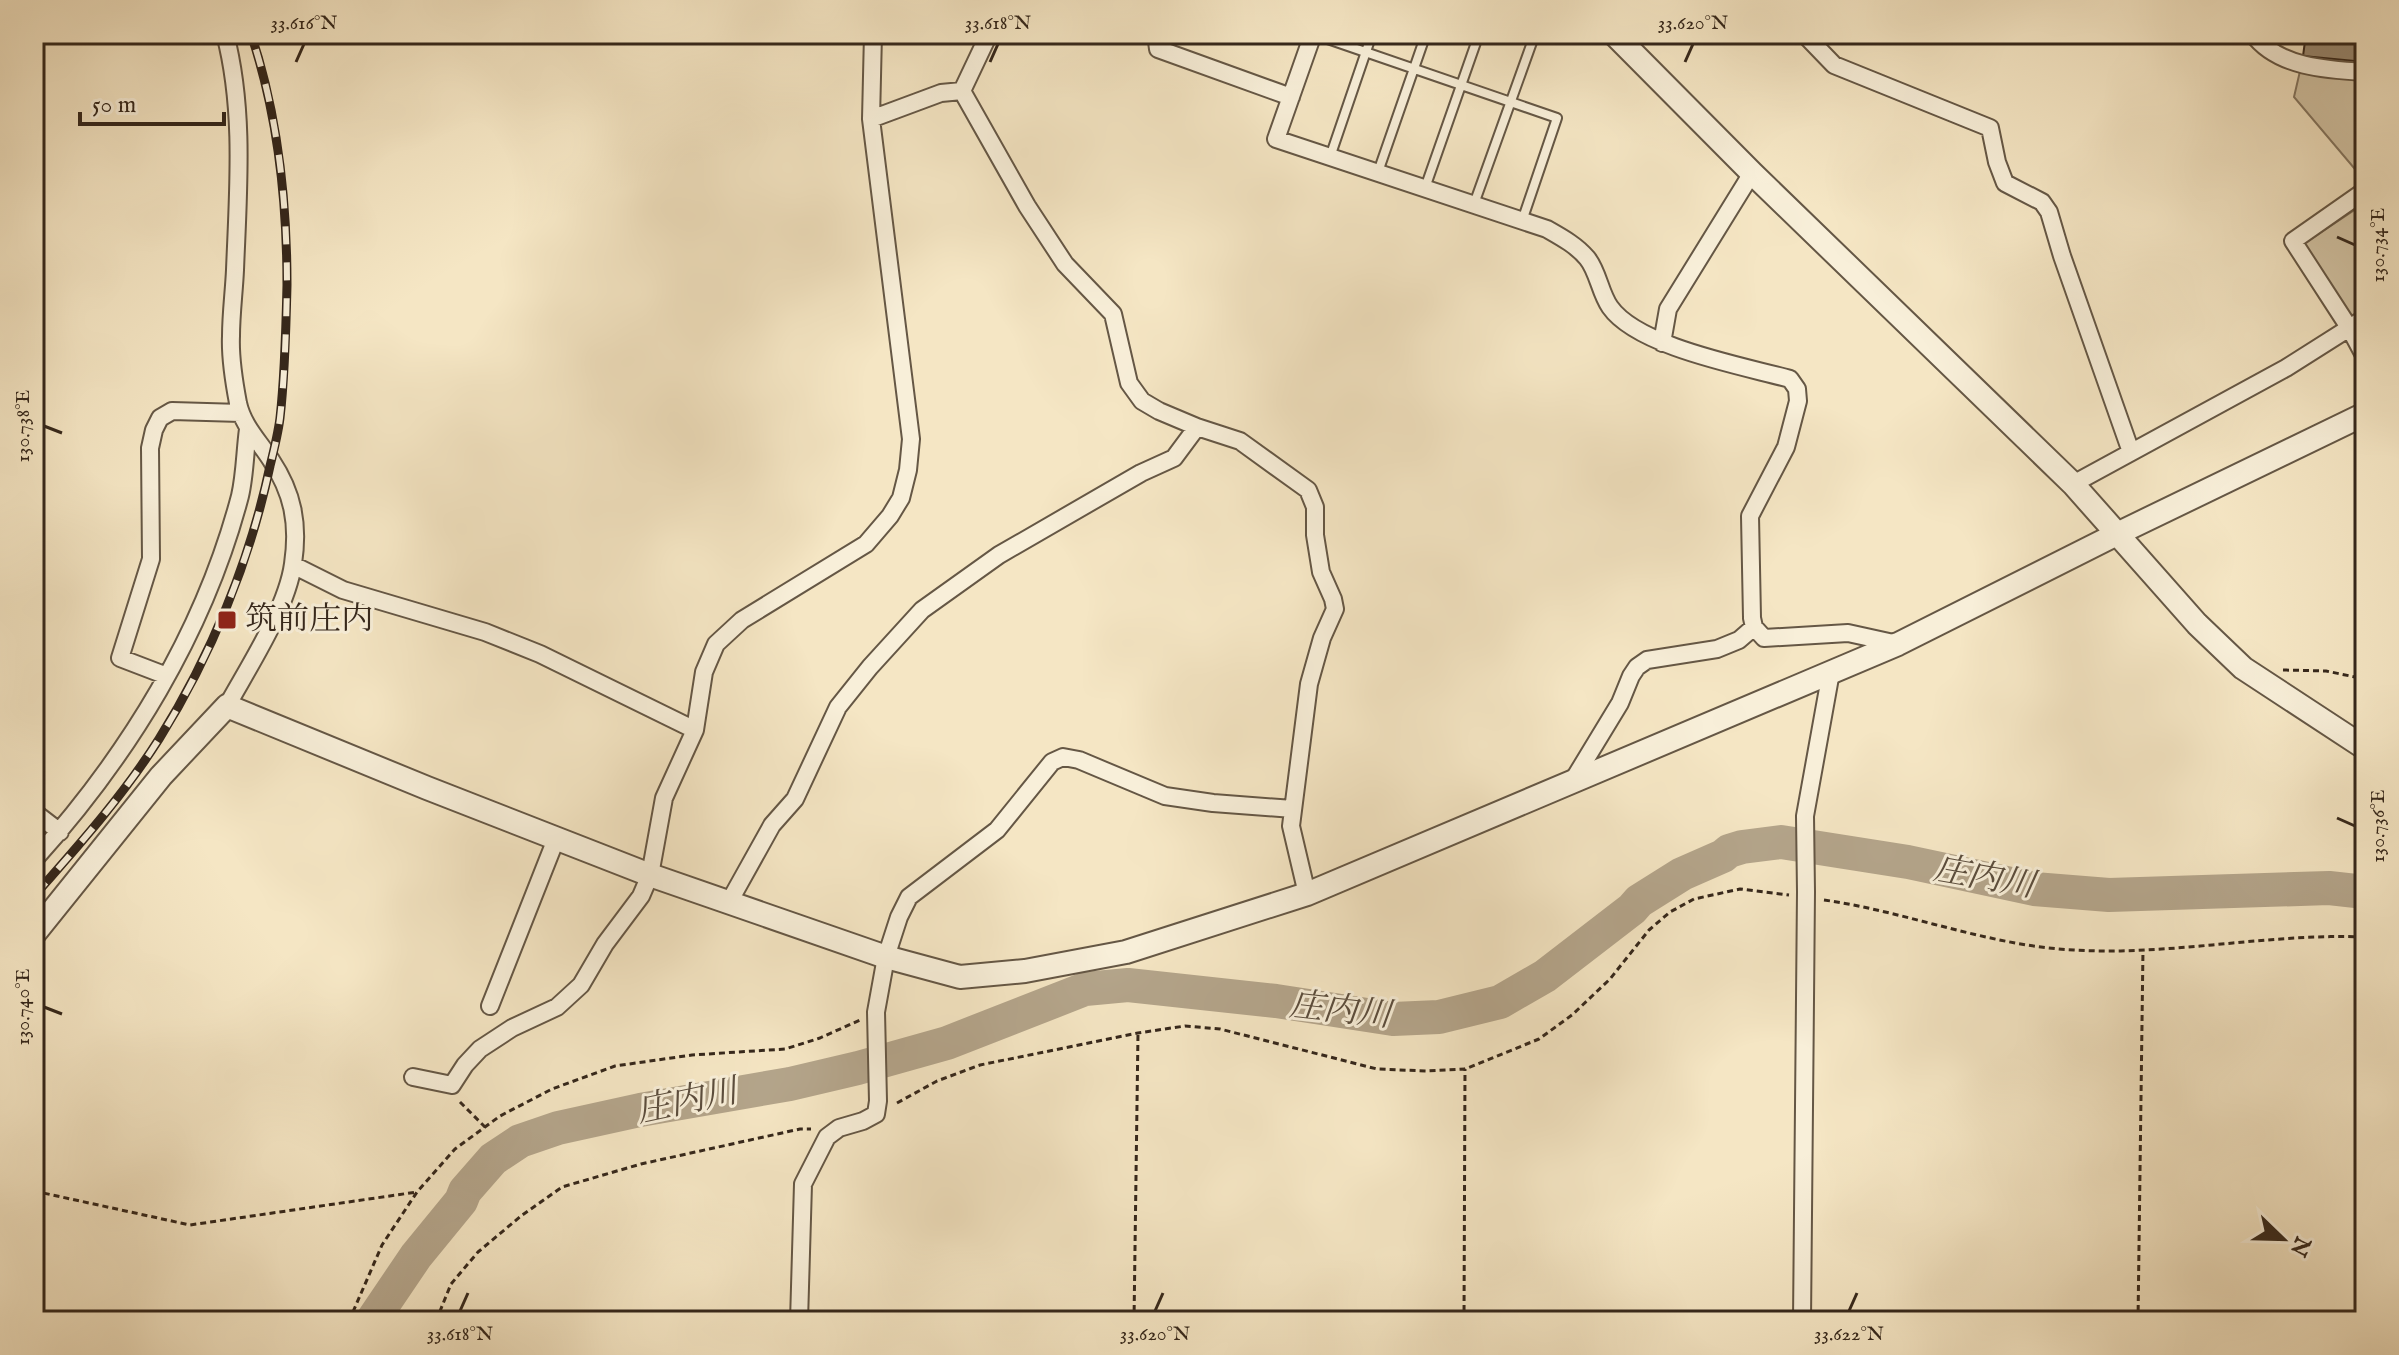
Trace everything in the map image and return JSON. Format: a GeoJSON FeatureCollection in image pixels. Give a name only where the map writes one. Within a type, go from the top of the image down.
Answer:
{"type":"FeatureCollection","features":[{"type":"Feature","properties":{"kind":"street"},"geometry":{"type":"LineString","coordinates":[[34,934],[161,776],[227,706],[277,615],[293,565],[296,516],[288,490],[248,429],[241,413],[234,376],[231,338],[238,112],[225,34]]}},
{"type":"Feature","properties":{"kind":"street"},"geometry":{"type":"LineString","coordinates":[[413,1077],[452,1085],[480,1049],[512,1028],[557,1007],[581,985],[605,944],[641,896],[650,875],[664,798],[695,730],[704,672],[716,644],[742,620],[866,544],[901,498],[911,439],[871,119],[873,34]]}},
{"type":"Feature","properties":{"kind":"street"},"geometry":{"type":"LineString","coordinates":[[962,91],[989,34]]}},
{"type":"Feature","properties":{"kind":"street"},"geometry":{"type":"LineString","coordinates":[[1156,34],[1158,49],[1291,97]]}},
{"type":"Feature","properties":{"kind":"street"},"geometry":{"type":"LineString","coordinates":[[1313,34],[1276,139],[1547,229],[1588,259],[1610,308],[1635,330],[1662,343],[1790,379],[1797,389],[1798,401],[1786,447],[1750,516],[1754,627],[1764,638],[1848,633],[1898,644]]}},
{"type":"Feature","properties":{"kind":"street"},"geometry":{"type":"LineString","coordinates":[[1614,34],[1752,173],[2073,484],[2197,624],[2243,668],[2365,748]]}},
{"type":"Feature","properties":{"kind":"street"},"geometry":{"type":"LineString","coordinates":[[1802,34],[1834,65],[1990,128],[2005,183],[2042,202],[2049,212],[2131,452]]}},
{"type":"Feature","properties":{"kind":"street"},"geometry":{"type":"LineString","coordinates":[[2253,34],[2262,46],[2275,55],[2328,68],[2365,72]]}},
{"type":"Feature","properties":{"kind":"street"},"geometry":{"type":"LineString","coordinates":[[871,119],[941,93],[962,91]]}},
{"type":"Feature","properties":{"kind":"street"},"geometry":{"type":"LineString","coordinates":[[962,91],[1027,206],[1065,264],[1113,314],[1129,383],[1142,401],[1197,427],[1240,441],[1308,490],[1315,507],[1315,535],[1321,572],[1335,609],[1322,638],[1309,684],[1291,826],[1307,894]]}},
{"type":"Feature","properties":{"kind":"street"},"geometry":{"type":"LineString","coordinates":[[1662,343],[1668,309],[1752,173]]}},
{"type":"Feature","properties":{"kind":"street"},"geometry":{"type":"LineString","coordinates":[[2363,192],[2293,241],[2365,357]]}},
{"type":"Feature","properties":{"kind":"street"},"geometry":{"type":"LineString","coordinates":[[2073,484],[2286,368],[2365,318]]}},
{"type":"Feature","properties":{"kind":"street"},"geometry":{"type":"LineString","coordinates":[[167,676],[120,658],[151,559],[150,448],[154,430],[160,418],[172,411],[241,413]]}},
{"type":"Feature","properties":{"kind":"street"},"geometry":{"type":"LineString","coordinates":[[227,706],[650,875],[886,957],[960,977],[1025,971],[1126,952],[1307,894],[1898,644],[2365,414]]}},
{"type":"Feature","properties":{"kind":"street"},"geometry":{"type":"LineString","coordinates":[[728,904],[772,825],[795,799],[838,707],[922,610],[999,555],[1141,473],[1174,458],[1197,427]]}},
{"type":"Feature","properties":{"kind":"street"},"geometry":{"type":"LineString","coordinates":[[34,860],[60,832],[115,759],[161,690],[213,580],[240,494],[248,429]]}},
{"type":"Feature","properties":{"kind":"street"},"geometry":{"type":"LineString","coordinates":[[293,565],[343,590],[485,632],[540,654],[695,730]]}},
{"type":"Feature","properties":{"kind":"street"},"geometry":{"type":"LineString","coordinates":[[1572,782],[1620,703],[1637,667],[1647,660],[1717,649],[1739,640],[1754,627]]}},
{"type":"Feature","properties":{"kind":"street"},"geometry":{"type":"LineString","coordinates":[[1802,1321],[1805,816],[1831,672]]}},
{"type":"Feature","properties":{"kind":"street"},"geometry":{"type":"LineString","coordinates":[[799,1321],[803,1184],[827,1137],[839,1128],[863,1121],[877,1108],[876,1012],[886,957],[909,897],[997,830],[1052,762],[1063,757],[1079,760],[1165,796],[1293,809]]}},
{"type":"Feature","properties":{"kind":"street"},"geometry":{"type":"LineString","coordinates":[[34,812],[60,832]]}},
{"type":"Feature","properties":{"kind":"street"},"geometry":{"type":"LineString","coordinates":[[490,1006],[556,839]]}},
{"type":"Feature","properties":{"kind":"lane"},"geometry":{"type":"LineString","coordinates":[[1313,34],[1557,118],[1522,221]]}},
{"type":"Feature","properties":{"kind":"lane"},"geometry":{"type":"LineString","coordinates":[[1330,157],[1372,34]]}},
{"type":"Feature","properties":{"kind":"lane"},"geometry":{"type":"LineString","coordinates":[[1377,173],[1426,34]]}},
{"type":"Feature","properties":{"kind":"lane"},"geometry":{"type":"LineString","coordinates":[[1424,188],[1479,34]]}},
{"type":"Feature","properties":{"kind":"lane"},"geometry":{"type":"LineString","coordinates":[[1474,205],[1535,34]]}},
{"type":"Feature","properties":{"kind":"path"},"geometry":{"type":"LineString","coordinates":[[2243,668],[2326,671],[2365,679]]}},
{"type":"Feature","properties":{"kind":"path"},"geometry":{"type":"LineString","coordinates":[[877,1108],[980,1065],[1185,1026],[1220,1029],[1377,1069],[1465,1069],[1539,1039],[1572,1015],[1610,979],[1649,930],[1670,912],[1694,899],[1740,889],[1806,894],[1894,912],[2029,947],[2078,951],[2365,937]]}},
{"type":"Feature","properties":{"kind":"path"},"geometry":{"type":"LineString","coordinates":[[2138,1321],[2143,949]]}},
{"type":"Feature","properties":{"kind":"path"},"geometry":{"type":"LineString","coordinates":[[349,1321],[382,1245],[417,1192],[455,1149],[500,1116],[552,1089],[615,1066],[692,1055],[785,1049],[820,1038],[876,1012]]}},
{"type":"Feature","properties":{"kind":"path"},"geometry":{"type":"LineString","coordinates":[[1134,1321],[1138,1033]]}},
{"type":"Feature","properties":{"kind":"path"},"geometry":{"type":"LineString","coordinates":[[1464,1321],[1465,1069]]}},
{"type":"Feature","properties":{"kind":"path"},"geometry":{"type":"LineString","coordinates":[[452,1085],[453,1095],[485,1127]]}},
{"type":"Feature","properties":{"kind":"path"},"geometry":{"type":"LineString","coordinates":[[436,1321],[451,1284],[478,1252],[562,1187],[641,1164],[800,1129],[839,1128]]}},
{"type":"Feature","properties":{"kind":"path"},"geometry":{"type":"LineString","coordinates":[[34,1191],[190,1225],[417,1192]]}},
{"type":"Feature","properties":{"kind":"shaded area"},"geometry":{"type":"Polygon","coordinates":[[[2300,71],[2365,80],[2365,181],[2294,97],[2300,71]]]}},
{"type":"Feature","properties":{"kind":"shaded area"},"geometry":{"type":"Polygon","coordinates":[[[2365,203],[2365,307],[2349,319],[2302,245],[2365,203]]]}},
{"type":"Feature","properties":{"kind":"building"},"geometry":{"type":"Polygon","coordinates":[[[2306,34],[2365,34],[2365,62],[2303,56],[2306,34]]]}},
{"type":"Feature","properties":{"kind":"waterway","name":"庄内川"},"geometry":{"type":"LineString","coordinates":[[372,1321],[416,1256],[461,1201],[465,1191],[493,1159],[520,1141],[558,1128],[640,1110],[790,1084],[858,1068],[947,1043],[1085,989],[1128,985],[1276,1001],[1393,1019],[1439,1017],[1500,1002],[1545,976],[1639,901],[1682,874],[1742,847],[1781,842],[1908,862],[2034,889],[2109,895],[2329,888],[2365,892]]}},
{"type":"Feature","properties":{"kind":"railway"},"geometry":{"type":"LineString","coordinates":[[34,896],[115,801],[178,707],[226,607],[262,502],[282,401],[287,253],[283,190],[274,127],[251,34]]}},
{"type":"Feature","properties":{"kind":"place","name":"筑前庄内"},"geometry":{"type":"Point","coordinates":[227,620]}}]}
